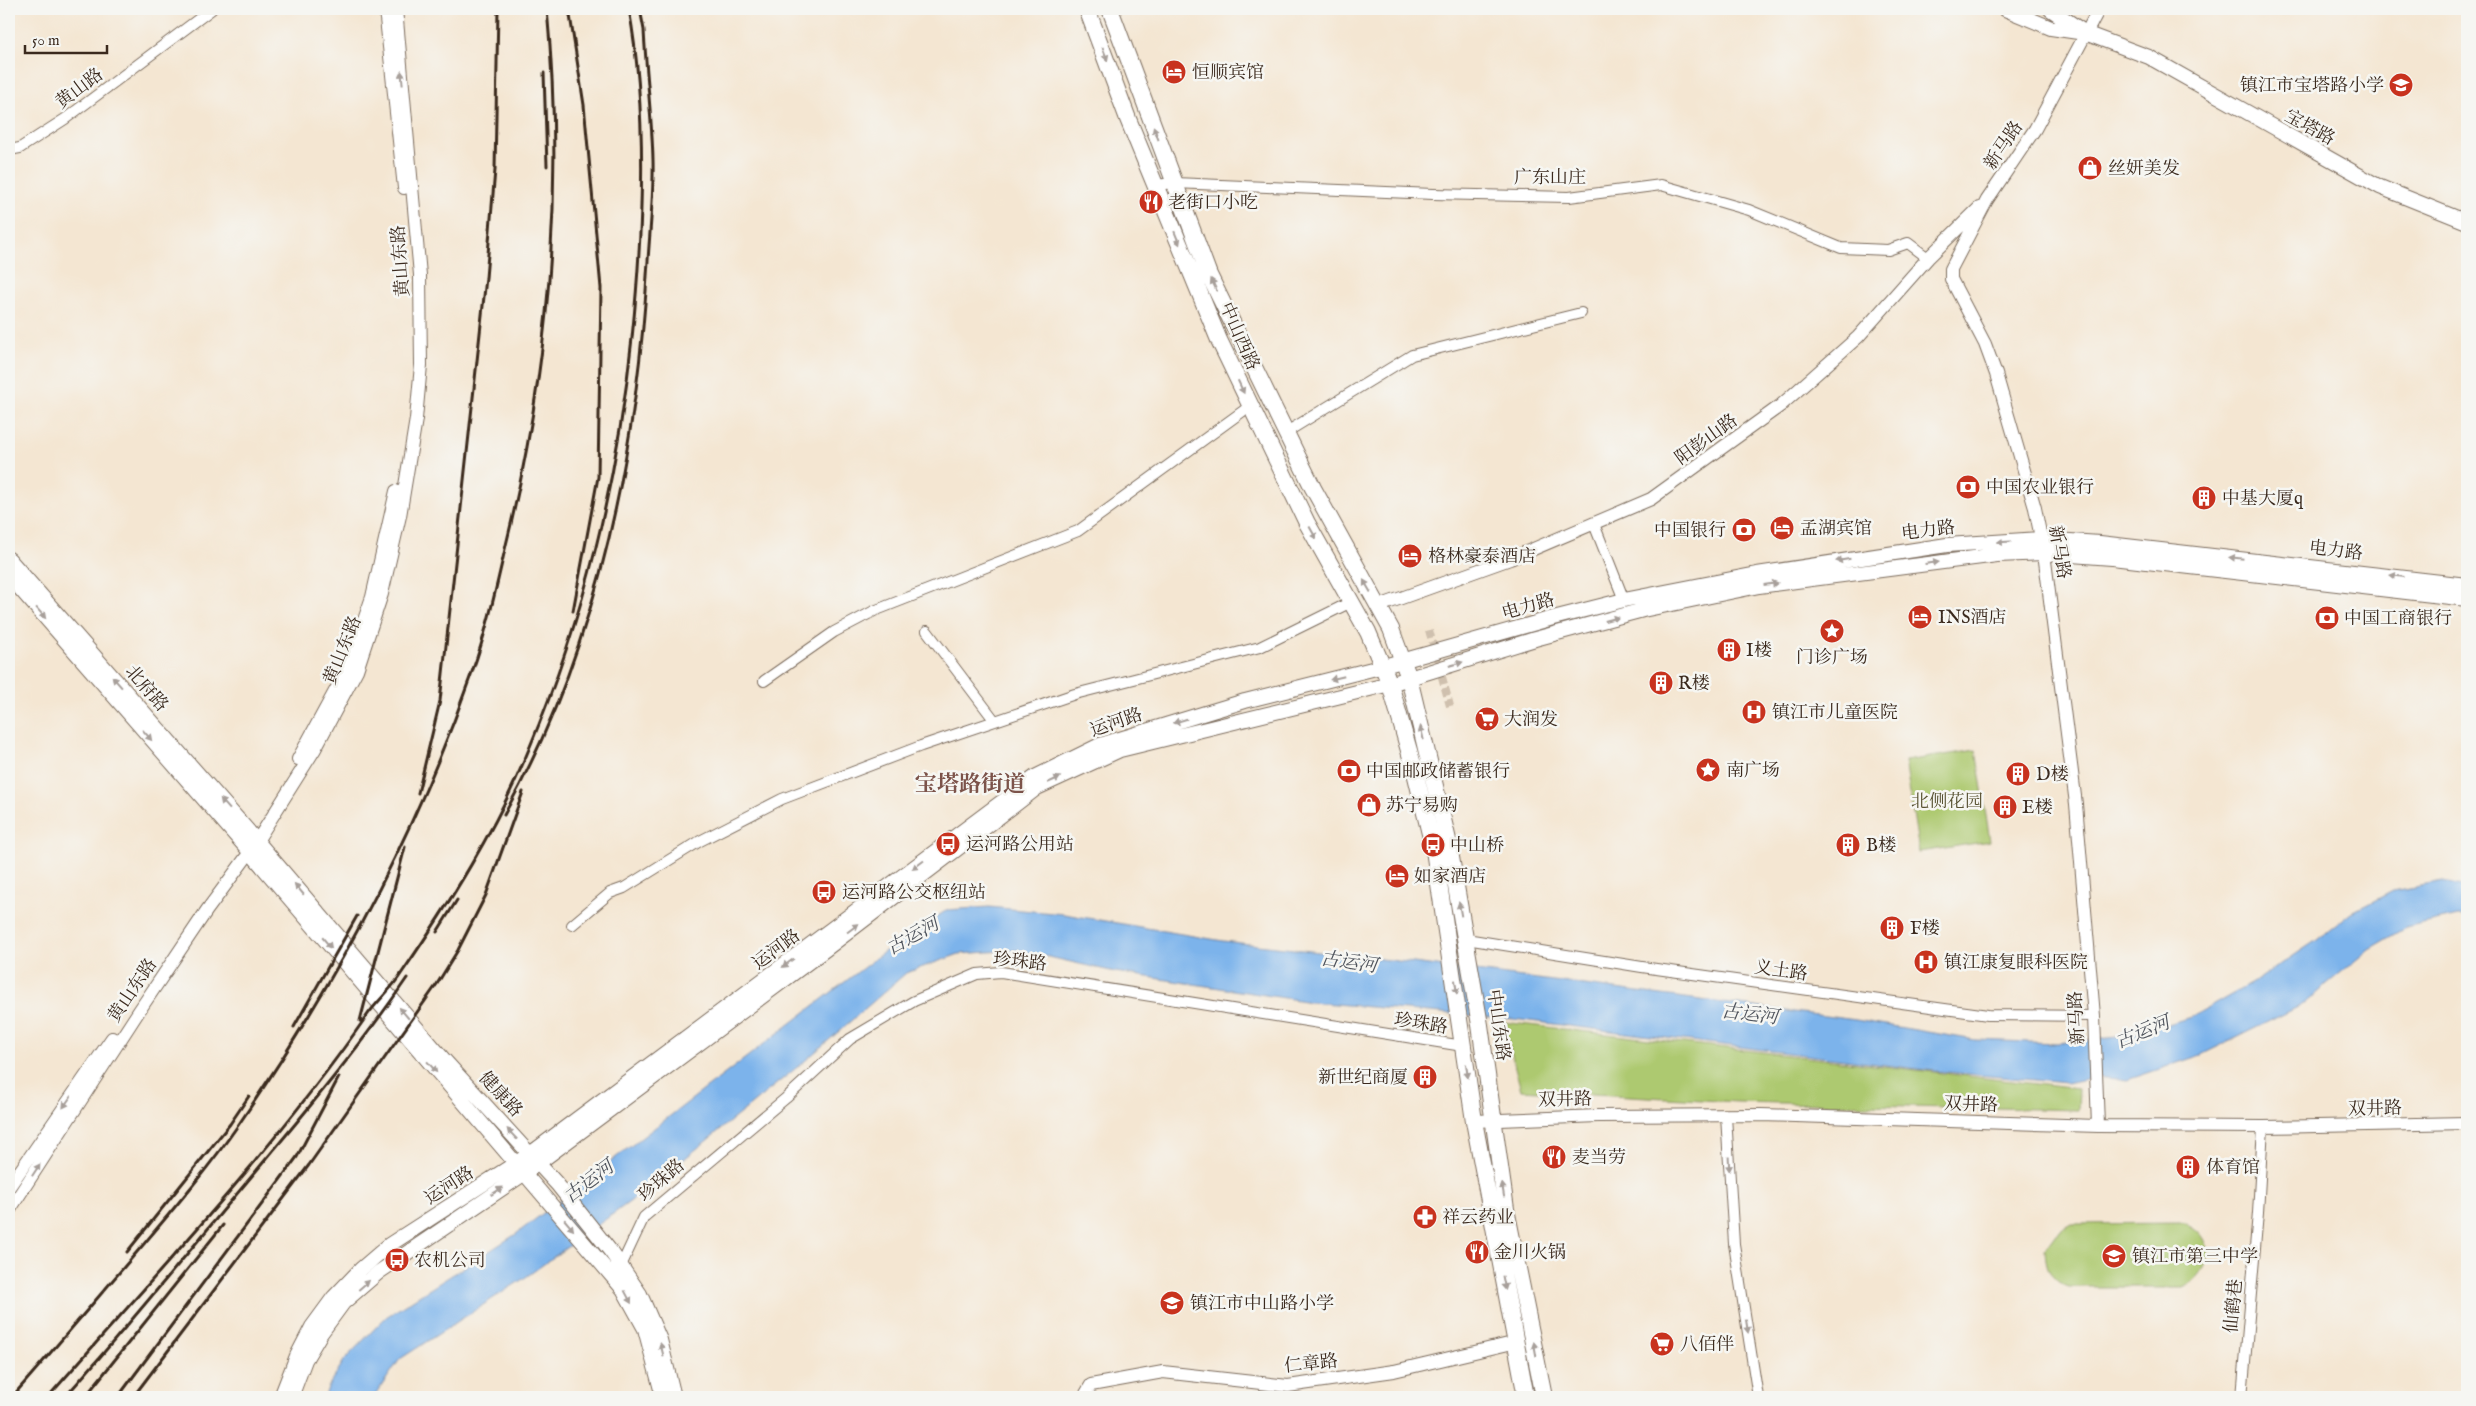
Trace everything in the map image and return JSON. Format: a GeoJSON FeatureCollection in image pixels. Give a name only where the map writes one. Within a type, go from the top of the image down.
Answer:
{"type":"FeatureCollection","features":[{"type":"Feature","properties":{"kind":"main road","name":"中山西路"},"geometry":{"type":"LineString","coordinates":[[1087,9],[1155,185],[1219,340],[1308,523],[1352,602],[1384,666]]}},
{"type":"Feature","properties":{"kind":"main road","name":"中山西路"},"geometry":{"type":"LineString","coordinates":[[1110,9],[1209,276],[1285,433],[1391,629],[1403,661]]}},
{"type":"Feature","properties":{"kind":"main road"},"geometry":{"type":"LineString","coordinates":[[2005,9],[2051,28],[2085,33]]}},
{"type":"Feature","properties":{"kind":"main road"},"geometry":{"type":"LineString","coordinates":[[2050,9],[2085,33]]}},
{"type":"Feature","properties":{"kind":"main road","name":"宝塔路"},"geometry":{"type":"LineString","coordinates":[[2085,33],[2149,57],[2380,187],[2467,222]]}},
{"type":"Feature","properties":{"kind":"main road","name":"电力路"},"geometry":{"type":"LineString","coordinates":[[1384,666],[1624,600],[1845,560],[1947,545],[2040,539],[2119,545],[2467,585]]}},
{"type":"Feature","properties":{"kind":"main road","name":"电力路"},"geometry":{"type":"LineString","coordinates":[[1390,684],[1598,622],[1759,586],[1997,555],[2044,553],[2112,558],[2310,579],[2467,599]]}},
{"type":"Feature","properties":{"kind":"main road","name":"北府路"},"geometry":{"type":"LineString","coordinates":[[9,559],[251,843]]}},
{"type":"Feature","properties":{"kind":"main road","name":"北府路"},"geometry":{"type":"LineString","coordinates":[[9,576],[251,843]]}},
{"type":"Feature","properties":{"kind":"main road","name":"中山东路"},"geometry":{"type":"LineString","coordinates":[[1403,661],[1409,678],[1448,840],[1480,1025],[1506,1209],[1544,1397]]}},
{"type":"Feature","properties":{"kind":"main road"},"geometry":{"type":"LineString","coordinates":[[1384,666],[1414,768],[1433,845],[1474,1120],[1526,1397]]}},
{"type":"Feature","properties":{"kind":"main road","name":"运河路"},"geometry":{"type":"LineString","coordinates":[[291,1397],[305,1360],[321,1333],[343,1303],[403,1254],[521,1168],[1035,777],[1100,745],[1246,700],[1384,666]]}},
{"type":"Feature","properties":{"kind":"main road","name":"运河路"},"geometry":{"type":"LineString","coordinates":[[534,1158],[826,949],[1037,788],[1120,750],[1390,684]]}},
{"type":"Feature","properties":{"kind":"main road","name":"健康路"},"geometry":{"type":"LineString","coordinates":[[251,843],[534,1158],[612,1253],[640,1294],[660,1340],[674,1397]]}},
{"type":"Feature","properties":{"kind":"main road","name":"健康路"},"geometry":{"type":"LineString","coordinates":[[251,843],[623,1289],[644,1329],[663,1397]]}},
{"type":"Feature","properties":{"kind":"main road","name":"运河路"},"geometry":{"type":"LineString","coordinates":[[281,1397],[297,1356],[312,1327],[334,1297],[361,1269],[389,1245],[521,1168]]}},
{"type":"Feature","properties":{"kind":"street","name":"黄山路"},"geometry":{"type":"LineString","coordinates":[[9,150],[20,148],[65,119],[212,9]]}},
{"type":"Feature","properties":{"kind":"street","name":"黄山东路"},"geometry":{"type":"LineString","coordinates":[[9,1211],[251,843],[306,747],[347,669],[372,597],[400,471],[408,417],[413,361],[412,276],[385,9]]}},
{"type":"Feature","properties":{"kind":"street","name":"黄山东路"},"geometry":{"type":"LineString","coordinates":[[9,1187],[315,749],[357,670],[382,594],[408,474],[421,365],[420,275],[396,9]]}},
{"type":"Feature","properties":{"kind":"street","name":"新马路"},"geometry":{"type":"LineString","coordinates":[[2098,1126],[2094,1016],[2076,804],[2044,553],[2034,508],[1996,374],[1985,344],[1951,279],[1951,269],[1987,200],[2035,130],[2099,9]]}},
{"type":"Feature","properties":{"kind":"street","name":"广东山庄"},"geometry":{"type":"LineString","coordinates":[[1155,185],[1175,183],[1433,194],[1569,197],[1662,185],[1749,210],[1841,248],[1888,250],[1908,243],[1928,258]]}},
{"type":"Feature","properties":{"kind":"street","name":"阳彭山路"},"geometry":{"type":"LineString","coordinates":[[1379,606],[1510,559],[1651,500],[1780,406],[1858,337],[1928,258],[1987,200]]}},
{"type":"Feature","properties":{"kind":"street"},"geometry":{"type":"LineString","coordinates":[[1285,433],[1412,355],[1581,313]]}},
{"type":"Feature","properties":{"kind":"street"},"geometry":{"type":"LineString","coordinates":[[764,681],[834,632],[874,611],[1078,531],[1250,406]]}},
{"type":"Feature","properties":{"kind":"street"},"geometry":{"type":"LineString","coordinates":[[1594,524],[1624,600]]}},
{"type":"Feature","properties":{"kind":"street"},"geometry":{"type":"LineString","coordinates":[[572,925],[610,893],[624,888],[700,841],[782,799],[921,746],[1075,694],[1260,647],[1352,602]]}},
{"type":"Feature","properties":{"kind":"street"},"geometry":{"type":"LineString","coordinates":[[927,631],[995,721]]}},
{"type":"Feature","properties":{"kind":"street","name":"义土路"},"geometry":{"type":"LineString","coordinates":[[1466,940],[1642,967],[1988,1015],[2094,1016]]}},
{"type":"Feature","properties":{"kind":"street","name":"珍珠路"},"geometry":{"type":"LineString","coordinates":[[621,1266],[644,1217],[786,1098],[850,1039],[914,1001],[977,974],[1001,972],[1463,1046]]}},
{"type":"Feature","properties":{"kind":"street"},"geometry":{"type":"LineString","coordinates":[[1726,1116],[1734,1244],[1758,1397]]}},
{"type":"Feature","properties":{"kind":"street","name":"双井路"},"geometry":{"type":"LineString","coordinates":[[1474,1120],[1492,1118],[1726,1116],[2098,1126],[2263,1127],[2467,1123]]}},
{"type":"Feature","properties":{"kind":"street","name":"仙鹤巷"},"geometry":{"type":"LineString","coordinates":[[2242,1397],[2258,1213],[2263,1127]]}},
{"type":"Feature","properties":{"kind":"street","name":"仁章路"},"geometry":{"type":"LineString","coordinates":[[1084,1397],[1091,1385],[1163,1372],[1288,1386],[1394,1371],[1517,1342]]}},
{"type":"Feature","properties":{"kind":"green space","name":"北侧花园"},"geometry":{"type":"Polygon","coordinates":[[[1976,750],[1990,841],[1919,852],[1905,761],[1976,750]]]}},
{"type":"Feature","properties":{"kind":"green space"},"geometry":{"type":"Polygon","coordinates":[[[1503,1022],[2079,1089],[2078,1110],[1738,1102],[1521,1090],[1503,1022]]]}},
{"type":"Feature","properties":{"kind":"green space"},"geometry":{"type":"Polygon","coordinates":[[[2184,1223],[2195,1229],[2202,1236],[2208,1254],[2201,1272],[2184,1287],[2069,1287],[2054,1278],[2048,1268],[2045,1250],[2059,1231],[2071,1224],[2184,1223]]]}},
{"type":"Feature","properties":{"kind":"water","name":"古运河"},"geometry":{"type":"Polygon","coordinates":[[[2443,882],[2467,887],[2467,917],[2458,916],[2405,928],[2369,949],[2302,1005],[2201,1055],[2127,1080],[2095,1077],[2067,1083],[1934,1071],[1513,1019],[1311,1002],[1115,972],[1018,950],[959,954],[906,973],[806,1060],[646,1190],[526,1277],[400,1359],[374,1397],[325,1397],[328,1387],[345,1359],[386,1317],[516,1234],[893,945],[947,910],[989,907],[1064,914],[1223,941],[1398,961],[1856,1020],[1975,1040],[2057,1043],[2129,1036],[2194,1016],[2259,979],[2317,940],[2352,912],[2393,891],[2443,882]]]}},
{"type":"Feature","properties":{"kind":"tunnel"},"geometry":{"type":"LineString","coordinates":[[1429,630],[1450,706]]}},
{"type":"Feature","properties":{"kind":"railway"},"geometry":{"type":"LineString","coordinates":[[418,793],[440,701],[486,278],[495,170],[498,9]]}},
{"type":"Feature","properties":{"kind":"railway"},"geometry":{"type":"LineString","coordinates":[[12,1397],[193,1186],[228,1140],[274,1071],[308,1017],[371,906],[399,849],[450,732],[477,657],[495,593],[521,479],[542,346],[553,211],[554,144],[552,76],[547,9]]}},
{"type":"Feature","properties":{"kind":"railway"},"geometry":{"type":"LineString","coordinates":[[569,9],[584,105],[601,288],[598,477],[573,611]]}},
{"type":"Feature","properties":{"kind":"railway"},"geometry":{"type":"LineString","coordinates":[[48,1397],[253,1164],[330,1067],[370,1012],[397,980],[471,865],[502,808],[529,749],[567,649],[596,547],[608,496],[626,392],[639,257],[642,173],[639,90],[629,9]]}},
{"type":"Feature","properties":{"kind":"railway"},"geometry":{"type":"LineString","coordinates":[[504,815],[536,751],[564,685],[588,616],[607,546],[634,404],[642,332],[653,185],[644,30],[640,9]]}},
{"type":"Feature","properties":{"kind":"railway"},"geometry":{"type":"LineString","coordinates":[[544,73],[547,166]]}},
{"type":"Feature","properties":{"kind":"railway"},"geometry":{"type":"LineString","coordinates":[[133,1397],[309,1165],[437,984],[458,950],[486,895],[523,792]]}},
{"type":"Feature","properties":{"kind":"railway"},"geometry":{"type":"LineString","coordinates":[[360,1021],[405,847]]}},
{"type":"Feature","properties":{"kind":"railway"},"geometry":{"type":"LineString","coordinates":[[437,932],[457,900]]}},
{"type":"Feature","properties":{"kind":"railway"},"geometry":{"type":"LineString","coordinates":[[294,1027],[357,916]]}},
{"type":"Feature","properties":{"kind":"railway"},"geometry":{"type":"LineString","coordinates":[[65,1397],[149,1300],[300,1119],[344,1064],[407,978]]}},
{"type":"Feature","properties":{"kind":"railway"},"geometry":{"type":"LineString","coordinates":[[118,1397],[297,1157],[339,1077]]}},
{"type":"Feature","properties":{"kind":"railway"},"geometry":{"type":"LineString","coordinates":[[127,1252],[230,1124],[249,1096]]}},
{"type":"Feature","properties":{"kind":"railway"},"geometry":{"type":"LineString","coordinates":[[85,1397],[223,1225]]}},
{"type":"Feature","properties":{"kind":"place","name":"恒顺宾馆"},"geometry":{"type":"Point","coordinates":[1174,72]}},
{"type":"Feature","properties":{"kind":"place","name":"镇江市宝塔路小学"},"geometry":{"type":"Point","coordinates":[2401,85]}},
{"type":"Feature","properties":{"kind":"place","name":"丝妍美发"},"geometry":{"type":"Point","coordinates":[2090,168]}},
{"type":"Feature","properties":{"kind":"place","name":"老街口小吃"},"geometry":{"type":"Point","coordinates":[1151,202]}},
{"type":"Feature","properties":{"kind":"place","name":"中国农业银行"},"geometry":{"type":"Point","coordinates":[1968,487]}},
{"type":"Feature","properties":{"kind":"place","name":"中基大厦q"},"geometry":{"type":"Point","coordinates":[2204,498]}},
{"type":"Feature","properties":{"kind":"place","name":"孟湖宾馆"},"geometry":{"type":"Point","coordinates":[1782,528]}},
{"type":"Feature","properties":{"kind":"place","name":"中国银行"},"geometry":{"type":"Point","coordinates":[1744,530]}},
{"type":"Feature","properties":{"kind":"place","name":"格林豪泰酒店"},"geometry":{"type":"Point","coordinates":[1410,556]}},
{"type":"Feature","properties":{"kind":"place","name":"INS酒店"},"geometry":{"type":"Point","coordinates":[1920,617]}},
{"type":"Feature","properties":{"kind":"place","name":"中国工商银行"},"geometry":{"type":"Point","coordinates":[2327,618]}},
{"type":"Feature","properties":{"kind":"place","name":"门诊广场"},"geometry":{"type":"Point","coordinates":[1832,631]}},
{"type":"Feature","properties":{"kind":"place","name":"I楼"},"geometry":{"type":"Point","coordinates":[1729,650]}},
{"type":"Feature","properties":{"kind":"place","name":"R楼"},"geometry":{"type":"Point","coordinates":[1661,683]}},
{"type":"Feature","properties":{"kind":"place","name":"镇江市儿童医院"},"geometry":{"type":"Point","coordinates":[1754,712]}},
{"type":"Feature","properties":{"kind":"place","name":"大润发"},"geometry":{"type":"Point","coordinates":[1487,719]}},
{"type":"Feature","properties":{"kind":"place","name":"南广场"},"geometry":{"type":"Point","coordinates":[1708,770]}},
{"type":"Feature","properties":{"kind":"place","name":"中国邮政储蓄银行"},"geometry":{"type":"Point","coordinates":[1349,771]}},
{"type":"Feature","properties":{"kind":"place","name":"D楼"},"geometry":{"type":"Point","coordinates":[2018,774]}},
{"type":"Feature","properties":{"kind":"place","name":"苏宁易购"},"geometry":{"type":"Point","coordinates":[1369,805]}},
{"type":"Feature","properties":{"kind":"place","name":"E楼"},"geometry":{"type":"Point","coordinates":[2005,807]}},
{"type":"Feature","properties":{"kind":"place","name":"运河路公用站"},"geometry":{"type":"Point","coordinates":[948,844]}},
{"type":"Feature","properties":{"kind":"place","name":"中山桥"},"geometry":{"type":"Point","coordinates":[1433,845]}},
{"type":"Feature","properties":{"kind":"place","name":"B楼"},"geometry":{"type":"Point","coordinates":[1848,845]}},
{"type":"Feature","properties":{"kind":"place","name":"如家酒店"},"geometry":{"type":"Point","coordinates":[1397,876]}},
{"type":"Feature","properties":{"kind":"place","name":"运河路公交枢纽站"},"geometry":{"type":"Point","coordinates":[824,892]}},
{"type":"Feature","properties":{"kind":"place","name":"F楼"},"geometry":{"type":"Point","coordinates":[1892,928]}},
{"type":"Feature","properties":{"kind":"place","name":"镇江康复眼科医院"},"geometry":{"type":"Point","coordinates":[1926,962]}},
{"type":"Feature","properties":{"kind":"place","name":"新世纪商厦"},"geometry":{"type":"Point","coordinates":[1425,1077]}},
{"type":"Feature","properties":{"kind":"place","name":"麦当劳"},"geometry":{"type":"Point","coordinates":[1554,1157]}},
{"type":"Feature","properties":{"kind":"place","name":"体育馆"},"geometry":{"type":"Point","coordinates":[2188,1167]}},
{"type":"Feature","properties":{"kind":"place","name":"祥云药业"},"geometry":{"type":"Point","coordinates":[1425,1217]}},
{"type":"Feature","properties":{"kind":"place","name":"金川火锅"},"geometry":{"type":"Point","coordinates":[1477,1252]}},
{"type":"Feature","properties":{"kind":"place","name":"镇江市第三中学"},"geometry":{"type":"Point","coordinates":[2114,1256]}},
{"type":"Feature","properties":{"kind":"place","name":"农机公司"},"geometry":{"type":"Point","coordinates":[397,1260]}},
{"type":"Feature","properties":{"kind":"place","name":"镇江市中山路小学"},"geometry":{"type":"Point","coordinates":[1172,1303]}},
{"type":"Feature","properties":{"kind":"place","name":"八佰伴"},"geometry":{"type":"Point","coordinates":[1662,1344]}},
{"type":"Feature","properties":{"kind":"district","name":"宝塔路街道"},"geometry":{"type":"Point","coordinates":[970,783]}}]}
